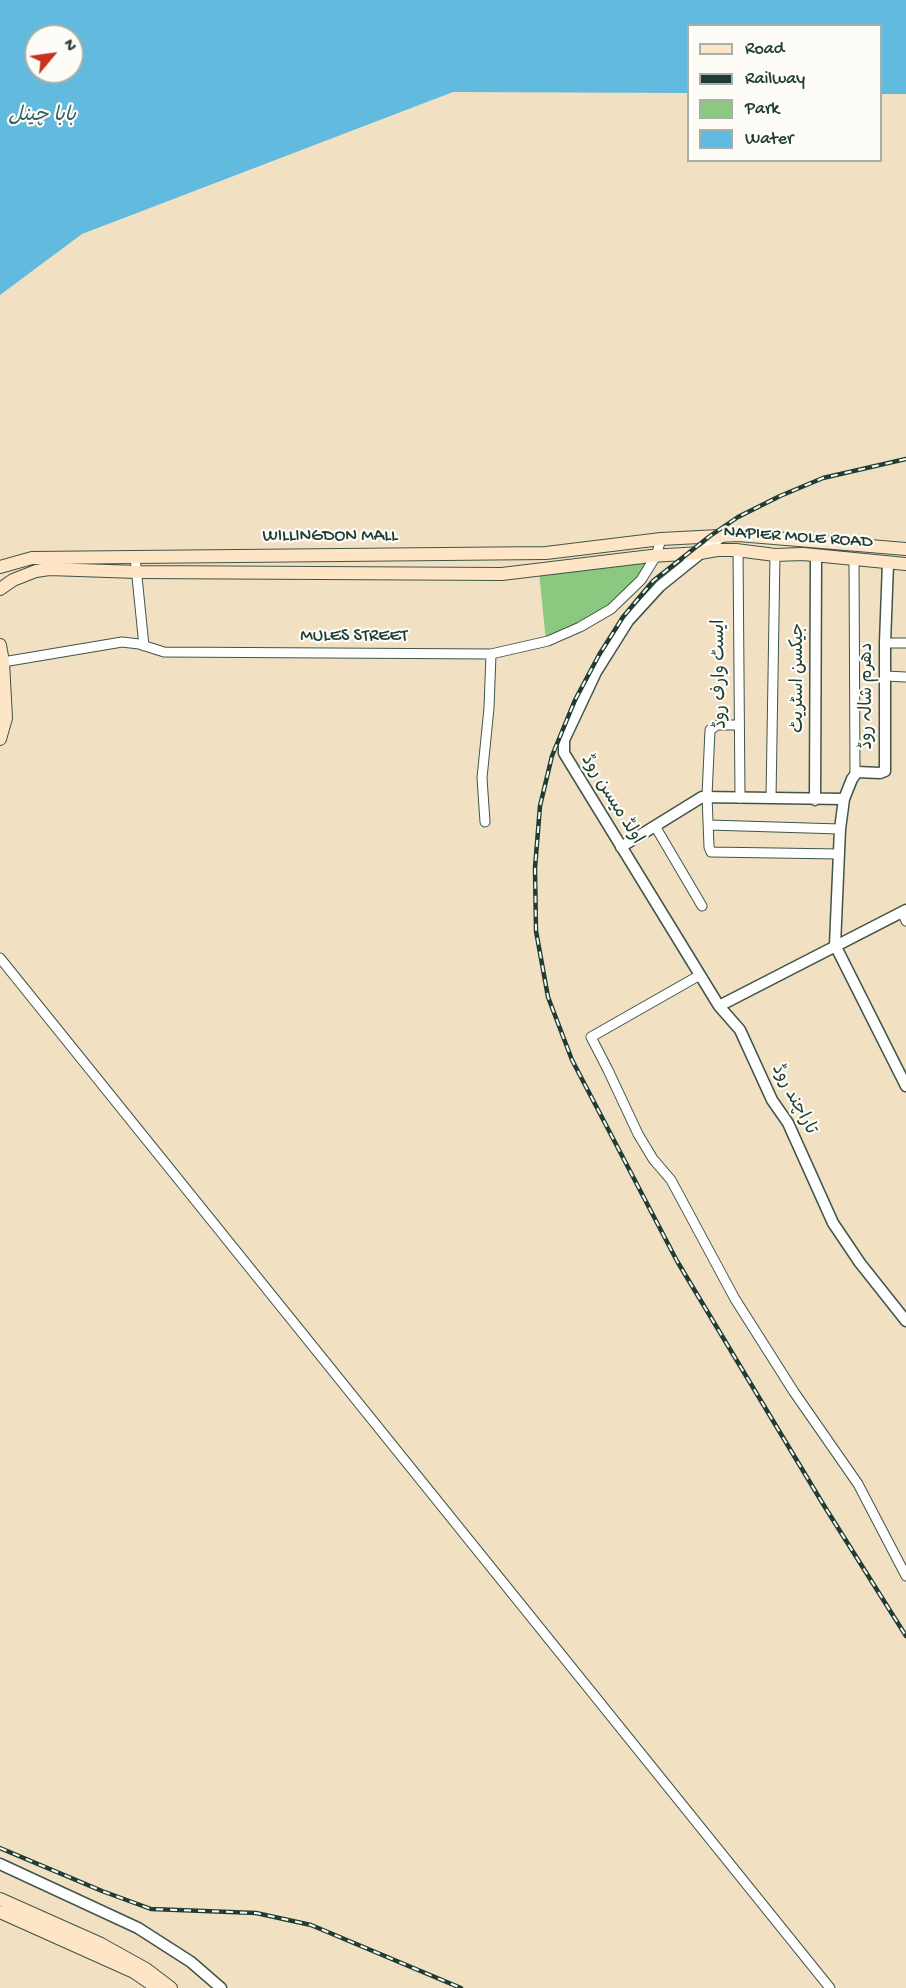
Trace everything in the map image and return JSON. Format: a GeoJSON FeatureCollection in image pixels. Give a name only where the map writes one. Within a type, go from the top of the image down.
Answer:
{"type":"FeatureCollection","features":[{"type":"Feature","properties":{"kind":"main road","name":"NAPIER MOLE ROAD"},"geometry":{"type":"LineString","coordinates":[[661,539],[738,535],[906,549]]}},
{"type":"Feature","properties":{"kind":"main road","name":"WILLINGDON MALL"},"geometry":{"type":"LineString","coordinates":[[0,567],[32,558],[546,554],[661,539]]}},
{"type":"Feature","properties":{"kind":"main road","name":"NAPIER MOLE ROAD"},"geometry":{"type":"LineString","coordinates":[[653,556],[738,550],[775,555],[803,554],[906,564]]}},
{"type":"Feature","properties":{"kind":"main road","name":"WILLINGDON MALL"},"geometry":{"type":"LineString","coordinates":[[0,589],[13,580],[36,571],[49,569],[136,572],[502,574],[653,556]]}},
{"type":"Feature","properties":{"kind":"main road"},"geometry":{"type":"LineString","coordinates":[[0,645],[6,718],[0,739]]}},
{"type":"Feature","properties":{"kind":"main road"},"geometry":{"type":"LineString","coordinates":[[0,1899],[101,1944],[146,1969],[171,1988]]}},
{"type":"Feature","properties":{"kind":"main road"},"geometry":{"type":"LineString","coordinates":[[0,1912],[134,1972],[157,1988]]}},
{"type":"Feature","properties":{"kind":"street","name":"اولڈ میسن روڈ"},"geometry":{"type":"LineString","coordinates":[[719,1006],[567,760],[564,753],[564,740],[596,672],[628,621],[660,586],[722,536]]}},
{"type":"Feature","properties":{"kind":"street","name":"MULES STREET"},"geometry":{"type":"LineString","coordinates":[[3,662],[122,642],[164,652],[490,654],[548,641],[580,627],[610,609],[624,598],[640,580],[661,539]]}},
{"type":"Feature","properties":{"kind":"street","name":"ایسٹ وارف روڈ"},"geometry":{"type":"LineString","coordinates":[[738,550],[740,798]]}},
{"type":"Feature","properties":{"kind":"street"},"geometry":{"type":"LineString","coordinates":[[771,798],[775,555]]}},
{"type":"Feature","properties":{"kind":"street","name":"جیکسن اسٹریٹ"},"geometry":{"type":"LineString","coordinates":[[815,800],[816,556]]}},
{"type":"Feature","properties":{"kind":"street"},"geometry":{"type":"LineString","coordinates":[[135,557],[144,646]]}},
{"type":"Feature","properties":{"kind":"street"},"geometry":{"type":"LineString","coordinates":[[854,560],[855,774]]}},
{"type":"Feature","properties":{"kind":"street","name":"دھرم شالہ روڈ"},"geometry":{"type":"LineString","coordinates":[[835,945],[840,829],[844,799],[855,774],[885,771],[885,643],[888,563]]}},
{"type":"Feature","properties":{"kind":"street"},"geometry":{"type":"LineString","coordinates":[[885,643],[906,643]]}},
{"type":"Feature","properties":{"kind":"street"},"geometry":{"type":"LineString","coordinates":[[485,822],[482,778],[489,708],[490,654]]}},
{"type":"Feature","properties":{"kind":"street"},"geometry":{"type":"LineString","coordinates":[[885,676],[906,677]]}},
{"type":"Feature","properties":{"kind":"street"},"geometry":{"type":"LineString","coordinates":[[739,725],[717,725],[710,730],[707,796],[709,847],[714,854],[839,854]]}},
{"type":"Feature","properties":{"kind":"street"},"geometry":{"type":"LineString","coordinates":[[621,847],[702,797],[844,799]]}},
{"type":"Feature","properties":{"kind":"street"},"geometry":{"type":"LineString","coordinates":[[709,825],[840,829]]}},
{"type":"Feature","properties":{"kind":"street"},"geometry":{"type":"LineString","coordinates":[[655,826],[702,906]]}},
{"type":"Feature","properties":{"kind":"street"},"geometry":{"type":"LineString","coordinates":[[719,1006],[835,945],[905,915]]}},
{"type":"Feature","properties":{"kind":"street"},"geometry":{"type":"LineString","coordinates":[[835,945],[901,1065],[906,1086]]}},
{"type":"Feature","properties":{"kind":"street"},"geometry":{"type":"LineString","coordinates":[[0,958],[830,1988]]}},
{"type":"Feature","properties":{"kind":"street"},"geometry":{"type":"LineString","coordinates":[[700,975],[591,1037],[653,1160],[671,1180],[741,1309],[794,1392],[858,1484],[906,1576]]}},
{"type":"Feature","properties":{"kind":"street","name":"تاراچند روڈ"},"geometry":{"type":"LineString","coordinates":[[719,1006],[740,1030],[772,1100],[788,1123],[833,1223],[860,1263],[906,1321]]}},
{"type":"Feature","properties":{"kind":"street"},"geometry":{"type":"LineString","coordinates":[[0,1864],[138,1928],[191,1962],[221,1988]]}},
{"type":"Feature","properties":{"kind":"green space"},"geometry":{"type":"Polygon","coordinates":[[[654,557],[639,580],[609,609],[546,641],[539,572],[654,557]]]}},
{"type":"Feature","properties":{"kind":"water","name":"بابا چینل"},"geometry":{"type":"Polygon","coordinates":[[[0,0],[906,0],[906,94],[882,94],[882,24],[687,24],[687,93],[453,92],[82,234],[0,295],[0,0]]]}},
{"type":"Feature","properties":{"kind":"railway"},"geometry":{"type":"LineString","coordinates":[[906,459],[823,478],[780,496],[738,517],[653,581],[623,617],[575,700],[552,756],[540,806],[535,868],[536,931],[548,997],[572,1060],[677,1261],[823,1504],[906,1636]]}},
{"type":"Feature","properties":{"kind":"railway"},"geometry":{"type":"LineString","coordinates":[[0,1848],[151,1909],[256,1913],[311,1925],[461,1988]]}}]}
